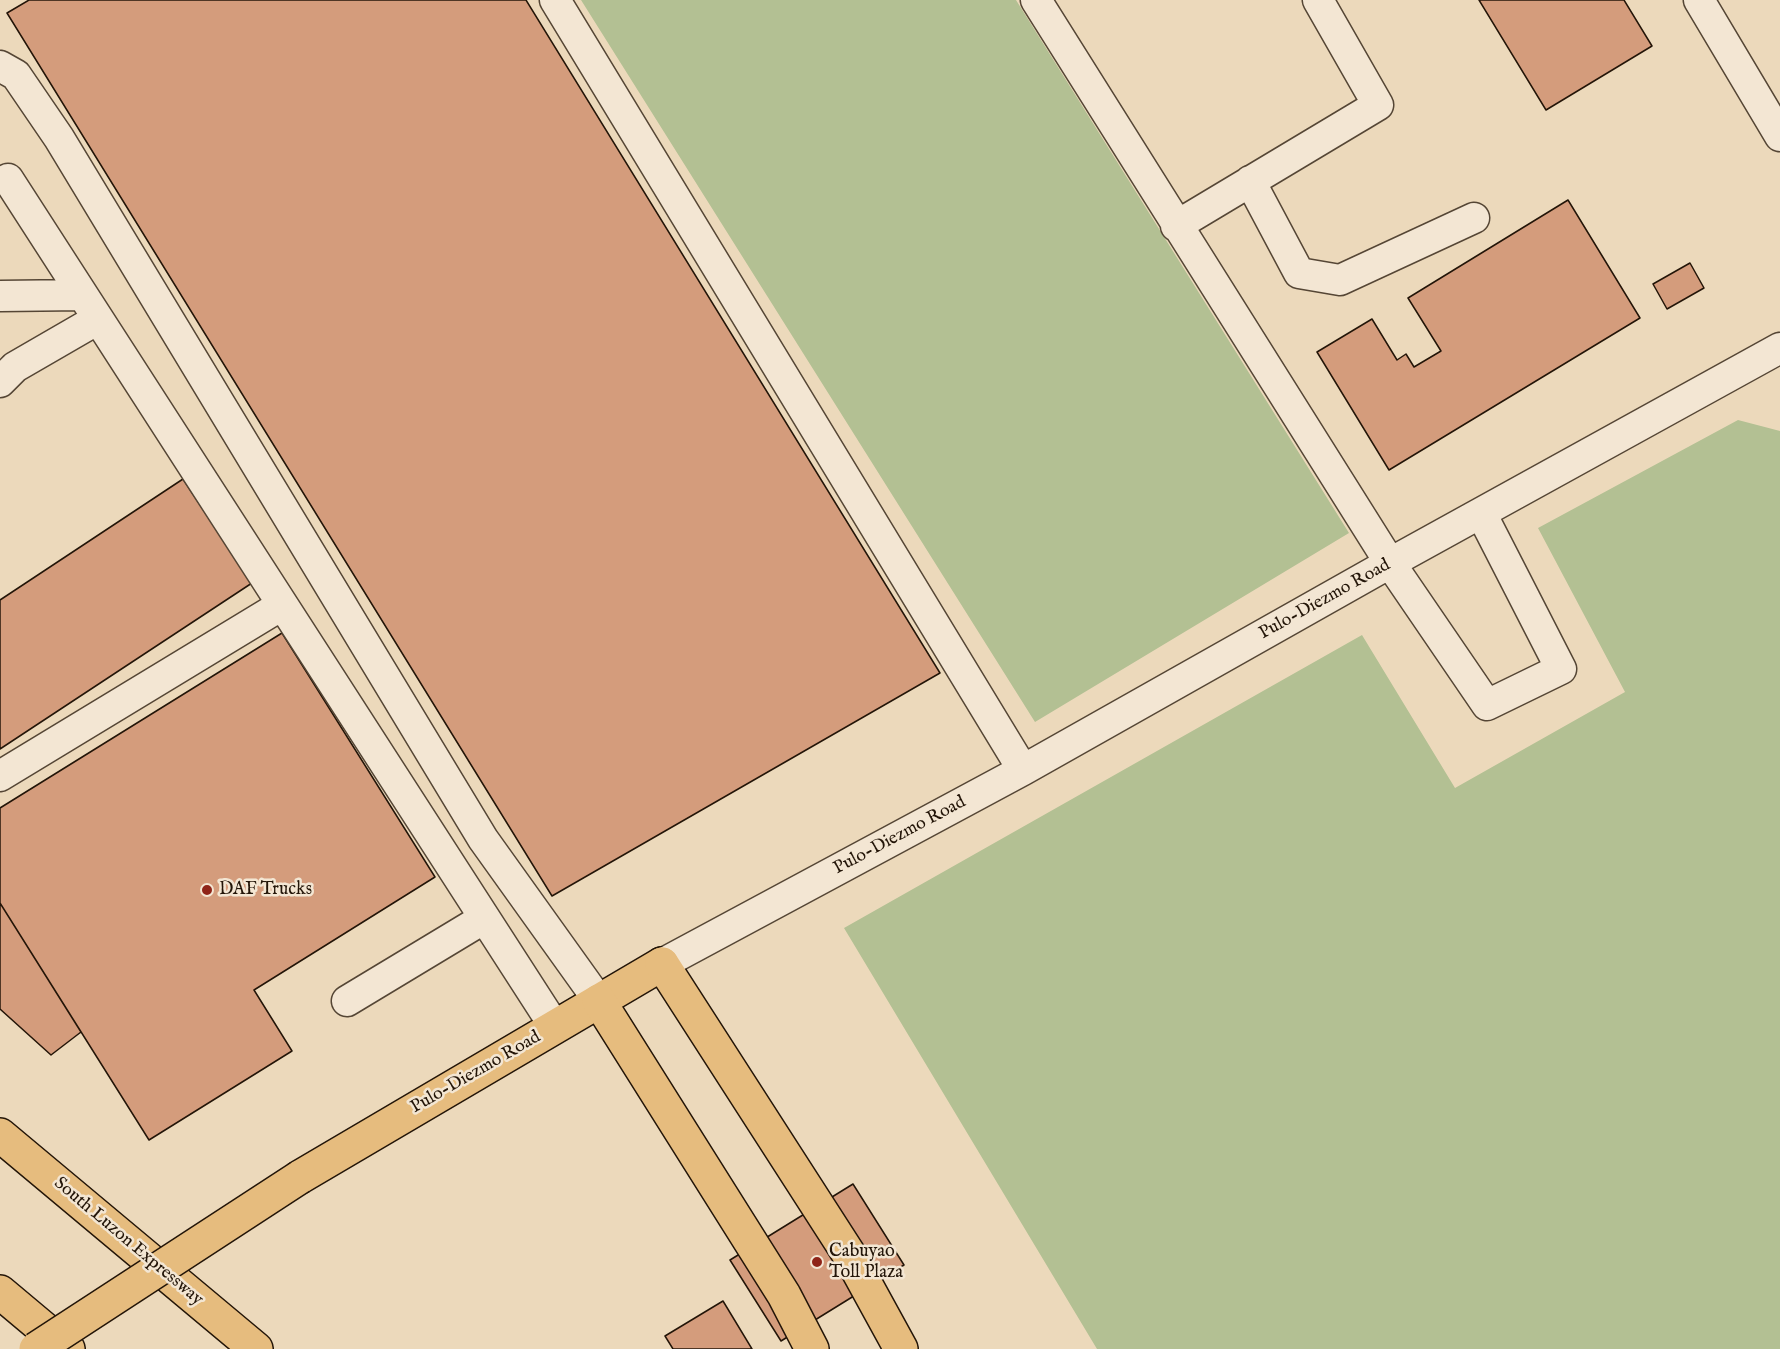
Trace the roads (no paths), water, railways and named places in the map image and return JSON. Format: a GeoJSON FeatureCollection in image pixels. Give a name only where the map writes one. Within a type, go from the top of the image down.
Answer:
{"type":"FeatureCollection","features":[{"type":"Feature","properties":{"kind":"main road","name":"Pulo-Diezmo Road"},"geometry":{"type":"LineString","coordinates":[[36,1349],[300,1177],[662,964]]}},
{"type":"Feature","properties":{"kind":"main road"},"geometry":{"type":"LineString","coordinates":[[662,964],[850,1256],[901,1349]]}},
{"type":"Feature","properties":{"kind":"main road"},"geometry":{"type":"LineString","coordinates":[[599,1001],[784,1295],[812,1349]]}},
{"type":"Feature","properties":{"kind":"main road","name":"South Luzon Expressway"},"geometry":{"type":"LineString","coordinates":[[0,1136],[256,1349]]}},
{"type":"Feature","properties":{"kind":"main road"},"geometry":{"type":"LineString","coordinates":[[0,1292],[68,1349]]}},
{"type":"Feature","properties":{"kind":"street"},"geometry":{"type":"LineString","coordinates":[[555,0],[1023,770]]}},
{"type":"Feature","properties":{"kind":"street"},"geometry":{"type":"LineString","coordinates":[[1036,0],[1390,563],[1486,705],[1561,669],[1481,513]]}},
{"type":"Feature","properties":{"kind":"street"},"geometry":{"type":"LineString","coordinates":[[1176,226],[1378,105],[1318,0]]}},
{"type":"Feature","properties":{"kind":"street"},"geometry":{"type":"LineString","coordinates":[[1699,0],[1780,136]]}},
{"type":"Feature","properties":{"kind":"street"},"geometry":{"type":"LineString","coordinates":[[0,66],[16,75],[59,138],[483,839],[599,1001]]}},
{"type":"Feature","properties":{"kind":"street"},"geometry":{"type":"LineString","coordinates":[[8,179],[483,919],[555,1027]]}},
{"type":"Feature","properties":{"kind":"street"},"geometry":{"type":"LineString","coordinates":[[1250,181],[1299,273],[1340,280],[1474,218]]}},
{"type":"Feature","properties":{"kind":"street"},"geometry":{"type":"LineString","coordinates":[[0,296],[90,307]]}},
{"type":"Feature","properties":{"kind":"street"},"geometry":{"type":"LineString","coordinates":[[0,381],[90,307]]}},
{"type":"Feature","properties":{"kind":"street","name":"Pulo-Diezmo Road"},"geometry":{"type":"LineString","coordinates":[[662,964],[1023,770],[1390,563],[1780,348]]}},
{"type":"Feature","properties":{"kind":"street"},"geometry":{"type":"LineString","coordinates":[[0,776],[282,605]]}},
{"type":"Feature","properties":{"kind":"street"},"geometry":{"type":"LineString","coordinates":[[347,1001],[483,919]]}},
{"type":"Feature","properties":{"kind":"place","name":"DAF Trucks"},"geometry":{"type":"Point","coordinates":[207,890]}},
{"type":"Feature","properties":{"kind":"place","name":"Cabuyao Toll Plaza"},"geometry":{"type":"Point","coordinates":[817,1262]}}]}
